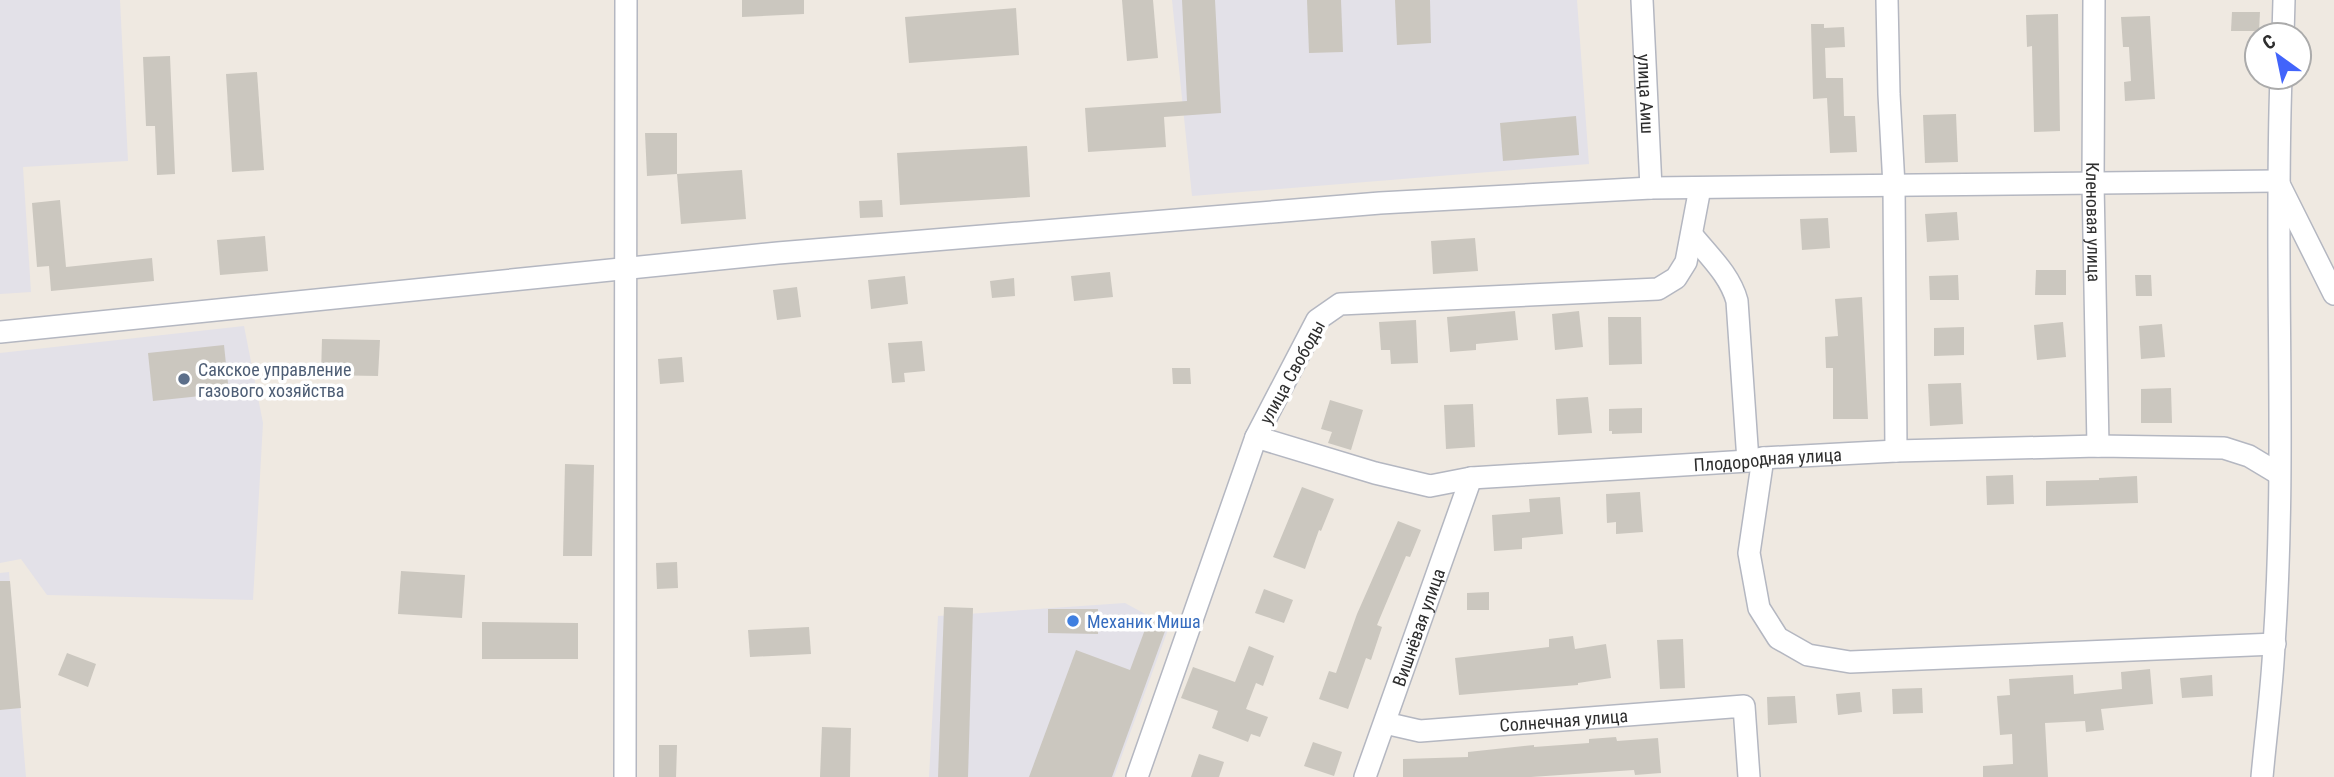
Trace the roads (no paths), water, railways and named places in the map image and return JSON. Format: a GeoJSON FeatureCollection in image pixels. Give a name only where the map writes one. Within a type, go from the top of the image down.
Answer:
{"type":"FeatureCollection","features":[{"type":"Feature","properties":{"kind":"street"},"geometry":{"type":"LineString","coordinates":[[625,777],[626,0]]}},
{"type":"Feature","properties":{"kind":"street","name":"улица Аиш"},"geometry":{"type":"LineString","coordinates":[[1643,0],[1651,188]]}},
{"type":"Feature","properties":{"kind":"street"},"geometry":{"type":"LineString","coordinates":[[1887,0],[1895,186],[1896,451]]}},
{"type":"Feature","properties":{"kind":"street","name":"Кленовая улица"},"geometry":{"type":"LineString","coordinates":[[2094,0],[2093,183],[2098,446]]}},
{"type":"Feature","properties":{"kind":"street"},"geometry":{"type":"LineString","coordinates":[[2283,21],[2284,0]]}},
{"type":"Feature","properties":{"kind":"street"},"geometry":{"type":"LineString","coordinates":[[2262,777],[2274,644],[2279,474],[2277,181],[2280,91]]}},
{"type":"Feature","properties":{"kind":"street"},"geometry":{"type":"LineString","coordinates":[[0,332],[778,253],[1380,203],[1651,188],[2277,181]]}},
{"type":"Feature","properties":{"kind":"street"},"geometry":{"type":"LineString","coordinates":[[2277,181],[2334,295]]}},
{"type":"Feature","properties":{"kind":"street","name":"улица Свободы"},"geometry":{"type":"LineString","coordinates":[[1137,777],[1256,438],[1317,320],[1340,304],[1658,289],[1676,278],[1686,262],[1700,188]]}},
{"type":"Feature","properties":{"kind":"street"},"geometry":{"type":"LineString","coordinates":[[1692,235],[1723,271],[1733,287],[1737,301],[1756,460],[1749,553],[1759,608],[1778,638],[1808,655],[1850,662],[2274,644]]}},
{"type":"Feature","properties":{"kind":"street","name":"Плодородная улица"},"geometry":{"type":"LineString","coordinates":[[1256,438],[1375,474],[1430,486],[1471,478],[1896,451],[2098,446],[2224,448],[2249,456],[2279,474]]}},
{"type":"Feature","properties":{"kind":"street","name":"Вишнёвая улица"},"geometry":{"type":"LineString","coordinates":[[1365,777],[1471,478]]}},
{"type":"Feature","properties":{"kind":"street","name":"Солнечная улица"},"geometry":{"type":"LineString","coordinates":[[1385,723],[1420,731],[1744,706],[1749,777]]}},
{"type":"Feature","properties":{"kind":"place","name":"Сакское управление газового хозяйства"},"geometry":{"type":"Point","coordinates":[184,379]}},
{"type":"Feature","properties":{"kind":"place","name":"Механик Миша"},"geometry":{"type":"Point","coordinates":[1073,621]}}]}
